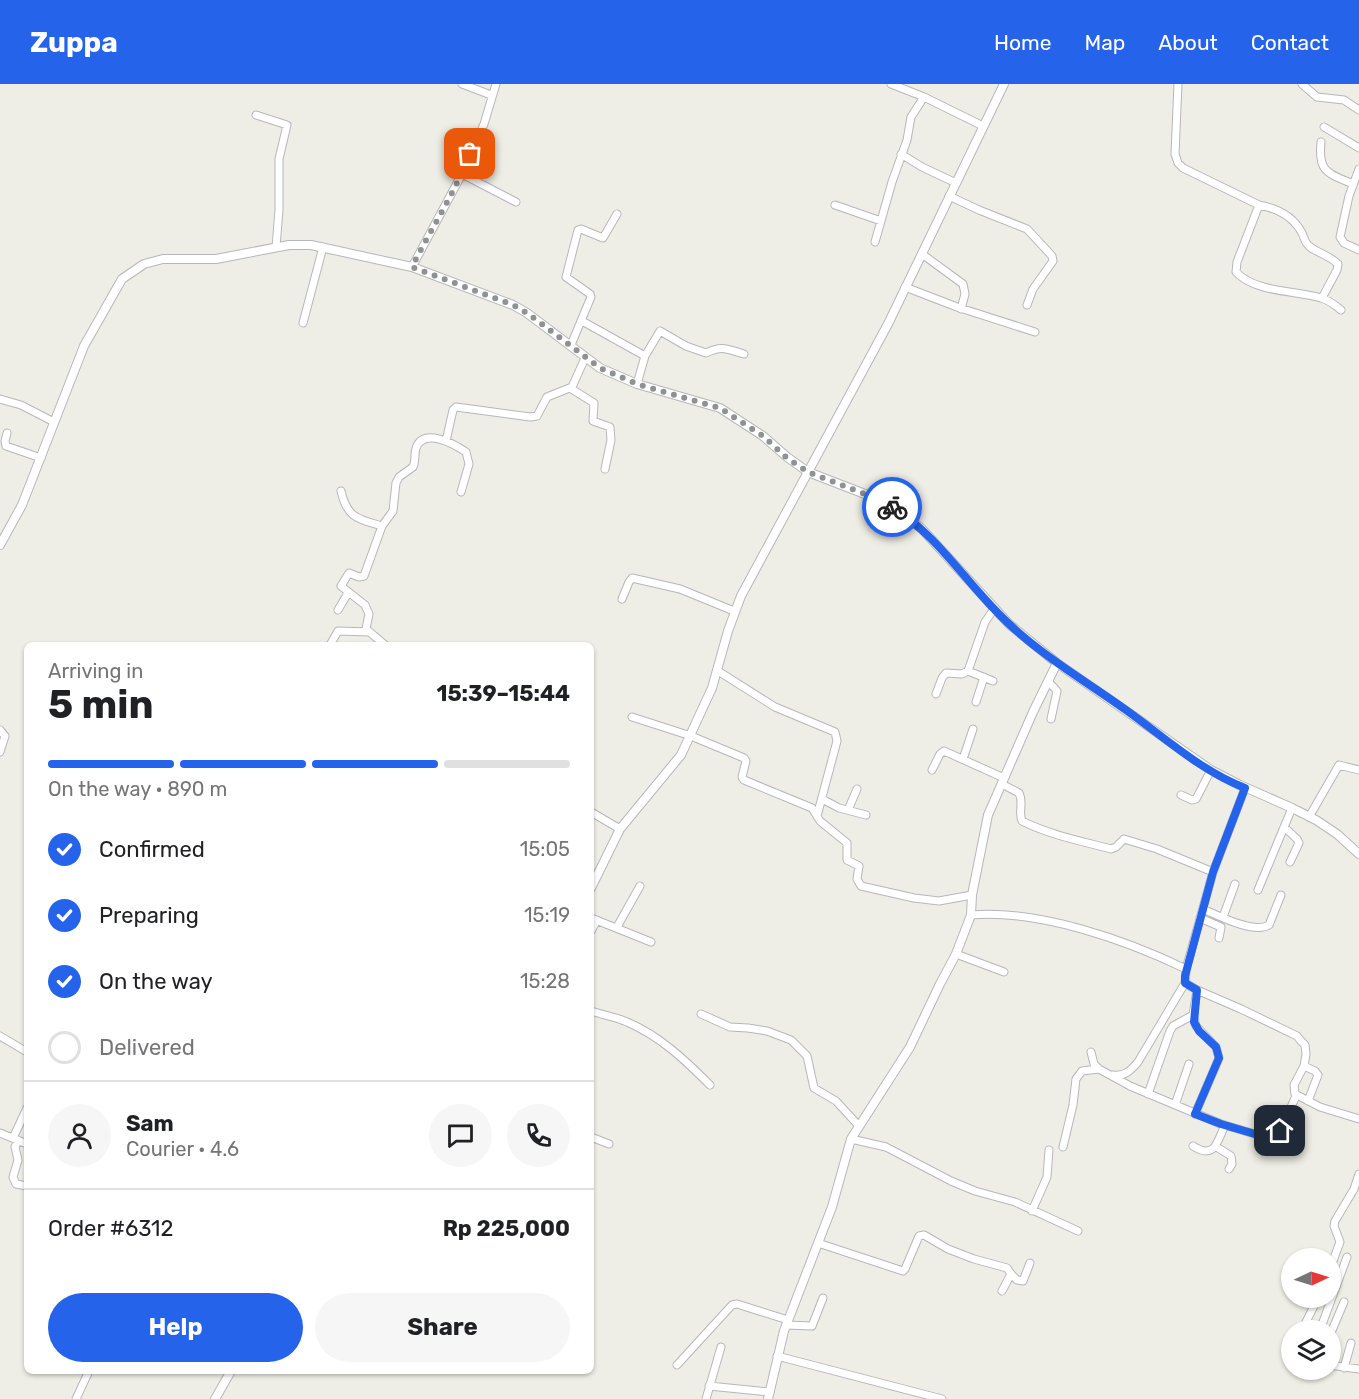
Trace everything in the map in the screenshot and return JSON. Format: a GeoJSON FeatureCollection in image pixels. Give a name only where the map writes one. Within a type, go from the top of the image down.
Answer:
{"type":"FeatureCollection","features":[{"type":"Feature","properties":{"kind":"street"},"geometry":{"type":"LineString","coordinates":[[462,84],[491,95]]}},
{"type":"Feature","properties":{"kind":"street"},"geometry":{"type":"LineString","coordinates":[[412,267],[462,174],[484,124],[496,84]]}},
{"type":"Feature","properties":{"kind":"street"},"geometry":{"type":"LineString","coordinates":[[891,84],[924,97],[983,126]]}},
{"type":"Feature","properties":{"kind":"street"},"geometry":{"type":"LineString","coordinates":[[594,882],[620,829],[668,773],[691,736],[718,671],[734,611],[888,324],[1004,84]]}},
{"type":"Feature","properties":{"kind":"street"},"geometry":{"type":"LineString","coordinates":[[1178,84],[1175,154],[1178,163],[1258,205],[1271,207],[1286,215],[1298,227],[1308,246],[1330,257],[1338,264],[1322,298]]}},
{"type":"Feature","properties":{"kind":"street"},"geometry":{"type":"LineString","coordinates":[[1302,84],[1317,97],[1344,100],[1359,110]]}},
{"type":"Feature","properties":{"kind":"street"},"geometry":{"type":"LineString","coordinates":[[875,242],[907,140],[911,117],[924,97]]}},
{"type":"Feature","properties":{"kind":"street"},"geometry":{"type":"LineString","coordinates":[[256,115],[287,125],[279,159],[276,247]]}},
{"type":"Feature","properties":{"kind":"street"},"geometry":{"type":"LineString","coordinates":[[1324,127],[1359,148]]}},
{"type":"Feature","properties":{"kind":"street"},"geometry":{"type":"LineString","coordinates":[[1321,142],[1320,158],[1323,167],[1331,175],[1353,184]]}},
{"type":"Feature","properties":{"kind":"street"},"geometry":{"type":"LineString","coordinates":[[902,154],[922,167],[956,183]]}},
{"type":"Feature","properties":{"kind":"street"},"geometry":{"type":"LineString","coordinates":[[1359,169],[1340,237],[1344,243],[1359,250]]}},
{"type":"Feature","properties":{"kind":"street"},"geometry":{"type":"LineString","coordinates":[[462,174],[516,202]]}},
{"type":"Feature","properties":{"kind":"street"},"geometry":{"type":"LineString","coordinates":[[949,196],[1027,229],[1052,256],[1053,261],[1033,289],[1027,304]]}},
{"type":"Feature","properties":{"kind":"street"},"geometry":{"type":"LineString","coordinates":[[835,205],[881,221]]}},
{"type":"Feature","properties":{"kind":"street"},"geometry":{"type":"LineString","coordinates":[[1258,205],[1237,262],[1236,272],[1249,281],[1273,289],[1322,298],[1341,310]]}},
{"type":"Feature","properties":{"kind":"street"},"geometry":{"type":"LineString","coordinates":[[571,345],[591,296],[566,276],[578,230],[581,229],[601,238],[617,214]]}},
{"type":"Feature","properties":{"kind":"street"},"geometry":{"type":"LineString","coordinates":[[0,545],[22,505],[84,346],[112,293],[132,270],[163,259],[216,259],[300,244],[412,267],[513,305],[600,368],[637,384],[720,408],[763,436],[787,458],[808,472],[883,501],[921,529],[1009,624],[1057,663],[1211,770],[1309,817],[1337,834],[1359,854]]}},
{"type":"Feature","properties":{"kind":"street"},"geometry":{"type":"LineString","coordinates":[[303,323],[323,247]]}},
{"type":"Feature","properties":{"kind":"street"},"geometry":{"type":"LineString","coordinates":[[922,254],[963,284],[965,294],[961,309]]}},
{"type":"Feature","properties":{"kind":"street"},"geometry":{"type":"LineString","coordinates":[[905,287],[961,309],[1035,332]]}},
{"type":"Feature","properties":{"kind":"street"},"geometry":{"type":"LineString","coordinates":[[582,321],[645,356]]}},
{"type":"Feature","properties":{"kind":"street"},"geometry":{"type":"LineString","coordinates":[[637,384],[645,356],[661,331],[686,346],[706,353],[722,348],[744,354]]}},
{"type":"Feature","properties":{"kind":"street"},"geometry":{"type":"LineString","coordinates":[[446,441],[453,410],[456,407],[537,416],[547,397],[570,388],[574,384],[585,357]]}},
{"type":"Feature","properties":{"kind":"street"},"geometry":{"type":"LineString","coordinates":[[570,388],[594,403],[593,421],[610,427],[611,440],[605,469]]}},
{"type":"Feature","properties":{"kind":"street"},"geometry":{"type":"LineString","coordinates":[[0,399],[21,405],[54,422]]}},
{"type":"Feature","properties":{"kind":"street"},"geometry":{"type":"LineString","coordinates":[[7,433],[4,441],[6,446],[41,458]]}},
{"type":"Feature","properties":{"kind":"street"},"geometry":{"type":"LineString","coordinates":[[382,642],[365,626],[369,617],[368,609],[341,586],[349,573],[359,577],[364,576],[382,526],[393,511],[396,483],[399,477],[413,467],[417,446],[425,438],[446,441],[466,452],[469,459],[461,492]]}},
{"type":"Feature","properties":{"kind":"street"},"geometry":{"type":"LineString","coordinates":[[341,491],[345,507],[349,512],[359,519],[382,526]]}},
{"type":"Feature","properties":{"kind":"street"},"geometry":{"type":"LineString","coordinates":[[622,599],[632,578],[680,589],[734,611]]}},
{"type":"Feature","properties":{"kind":"street"},"geometry":{"type":"LineString","coordinates":[[338,610],[348,593]]}},
{"type":"Feature","properties":{"kind":"street"},"geometry":{"type":"LineString","coordinates":[[936,694],[946,673],[962,674],[968,671],[985,622],[994,609]]}},
{"type":"Feature","properties":{"kind":"street"},"geometry":{"type":"LineString","coordinates":[[332,642],[338,631],[370,632]]}},
{"type":"Feature","properties":{"kind":"street"},"geometry":{"type":"LineString","coordinates":[[710,1386],[769,1396],[777,1356],[787,1323],[832,1207],[851,1139],[910,1047],[956,954],[970,915],[988,815],[1057,663]]}},
{"type":"Feature","properties":{"kind":"street"},"geometry":{"type":"LineString","coordinates":[[718,671],[776,707],[835,732],[837,741],[816,816]]}},
{"type":"Feature","properties":{"kind":"street"},"geometry":{"type":"LineString","coordinates":[[968,671],[993,681]]}},
{"type":"Feature","properties":{"kind":"street"},"geometry":{"type":"LineString","coordinates":[[976,702],[984,677]]}},
{"type":"Feature","properties":{"kind":"street"},"geometry":{"type":"LineString","coordinates":[[1048,681],[1057,691],[1051,719]]}},
{"type":"Feature","properties":{"kind":"street"},"geometry":{"type":"LineString","coordinates":[[632,717],[691,736],[744,758],[746,760],[742,777],[744,780],[812,808],[820,821],[847,843],[847,860],[859,866],[857,879],[861,886],[939,901],[972,895]]}},
{"type":"Feature","properties":{"kind":"street"},"geometry":{"type":"LineString","coordinates":[[963,759],[973,729]]}},
{"type":"Feature","properties":{"kind":"street"},"geometry":{"type":"LineString","coordinates":[[0,730],[6,735],[0,749]]}},
{"type":"Feature","properties":{"kind":"street"},"geometry":{"type":"LineString","coordinates":[[932,770],[944,751],[1003,781],[1019,793],[1022,802],[1021,818],[1029,825],[1112,849],[1124,839],[1213,872]]}},
{"type":"Feature","properties":{"kind":"street"},"geometry":{"type":"LineString","coordinates":[[1309,817],[1339,765],[1359,770]]}},
{"type":"Feature","properties":{"kind":"street"},"geometry":{"type":"LineString","coordinates":[[1181,795],[1192,800],[1196,799],[1211,770]]}},
{"type":"Feature","properties":{"kind":"street"},"geometry":{"type":"LineString","coordinates":[[1110,1075],[1131,1071],[1185,983],[1186,969],[1213,872],[1245,788]]}},
{"type":"Feature","properties":{"kind":"street"},"geometry":{"type":"LineString","coordinates":[[848,810],[857,789]]}},
{"type":"Feature","properties":{"kind":"street"},"geometry":{"type":"LineString","coordinates":[[822,799],[839,808],[866,815]]}},
{"type":"Feature","properties":{"kind":"street"},"geometry":{"type":"LineString","coordinates":[[1258,890],[1292,808]]}},
{"type":"Feature","properties":{"kind":"street"},"geometry":{"type":"LineString","coordinates":[[594,814],[620,829]]}},
{"type":"Feature","properties":{"kind":"street"},"geometry":{"type":"LineString","coordinates":[[1284,827],[1299,843],[1290,862]]}},
{"type":"Feature","properties":{"kind":"street"},"geometry":{"type":"LineString","coordinates":[[1223,917],[1235,884]]}},
{"type":"Feature","properties":{"kind":"street"},"geometry":{"type":"LineString","coordinates":[[617,927],[640,886]]}},
{"type":"Feature","properties":{"kind":"street"},"geometry":{"type":"LineString","coordinates":[[1203,909],[1238,923],[1262,928],[1267,927],[1281,895]]}},
{"type":"Feature","properties":{"kind":"street"},"geometry":{"type":"LineString","coordinates":[[970,915],[1007,915],[1081,928],[1161,956],[1186,969]]}},
{"type":"Feature","properties":{"kind":"street"},"geometry":{"type":"LineString","coordinates":[[1200,918],[1221,927],[1219,938]]}},
{"type":"Feature","properties":{"kind":"street"},"geometry":{"type":"LineString","coordinates":[[594,919],[651,942]]}},
{"type":"Feature","properties":{"kind":"street"},"geometry":{"type":"LineString","coordinates":[[956,954],[1004,972]]}},
{"type":"Feature","properties":{"kind":"street"},"geometry":{"type":"LineString","coordinates":[[1091,1052],[1094,1065],[1099,1069],[1148,1094],[1195,1114],[1265,1137],[1280,1131],[1296,1096],[1294,1085],[1304,1066],[1306,1049],[1297,1036],[1185,983]]}},
{"type":"Feature","properties":{"kind":"street"},"geometry":{"type":"LineString","coordinates":[[1195,1114],[1219,1058],[1216,1047],[1196,1026],[1193,1015],[1197,990]]}},
{"type":"Feature","properties":{"kind":"street"},"geometry":{"type":"LineString","coordinates":[[594,1012],[628,1022],[648,1033],[679,1054],[710,1085]]}},
{"type":"Feature","properties":{"kind":"street"},"geometry":{"type":"LineString","coordinates":[[701,1014],[730,1027],[767,1031],[791,1040],[807,1056],[814,1088],[836,1101],[859,1126]]}},
{"type":"Feature","properties":{"kind":"street"},"geometry":{"type":"LineString","coordinates":[[1148,1094],[1170,1031],[1173,1026],[1193,1015]]}},
{"type":"Feature","properties":{"kind":"street"},"geometry":{"type":"LineString","coordinates":[[0,1036],[24,1050]]}},
{"type":"Feature","properties":{"kind":"street"},"geometry":{"type":"LineString","coordinates":[[1175,1105],[1189,1064]]}},
{"type":"Feature","properties":{"kind":"street"},"geometry":{"type":"LineString","coordinates":[[1304,1066],[1318,1075],[1308,1101]]}},
{"type":"Feature","properties":{"kind":"street"},"geometry":{"type":"LineString","coordinates":[[1064,1147],[1076,1079],[1082,1071],[1099,1069]]}},
{"type":"Feature","properties":{"kind":"street"},"geometry":{"type":"LineString","coordinates":[[1296,1096],[1359,1119]]}},
{"type":"Feature","properties":{"kind":"street"},"geometry":{"type":"LineString","coordinates":[[24,1116],[15,1139],[18,1160],[13,1177],[16,1184],[24,1185]]}},
{"type":"Feature","properties":{"kind":"street"},"geometry":{"type":"LineString","coordinates":[[1193,1146],[1202,1152],[1207,1152],[1215,1146],[1225,1125]]}},
{"type":"Feature","properties":{"kind":"street"},"geometry":{"type":"LineString","coordinates":[[0,1133],[24,1143]]}},
{"type":"Feature","properties":{"kind":"street"},"geometry":{"type":"LineString","coordinates":[[594,1138],[609,1144]]}},
{"type":"Feature","properties":{"kind":"street"},"geometry":{"type":"LineString","coordinates":[[851,1139],[886,1147],[967,1187],[1015,1202],[1078,1231]]}},
{"type":"Feature","properties":{"kind":"street"},"geometry":{"type":"LineString","coordinates":[[1215,1146],[1231,1156],[1232,1164],[1229,1169]]}},
{"type":"Feature","properties":{"kind":"street"},"geometry":{"type":"LineString","coordinates":[[1032,1210],[1047,1177],[1049,1150]]}},
{"type":"Feature","properties":{"kind":"street"},"geometry":{"type":"LineString","coordinates":[[1338,1248],[1340,1242],[1334,1226],[1335,1221],[1354,1189],[1359,1174]]}},
{"type":"Feature","properties":{"kind":"street"},"geometry":{"type":"LineString","coordinates":[[818,1243],[903,1270],[919,1236],[924,1235],[948,1249],[1007,1268],[1017,1280],[1023,1281],[1030,1263]]}},
{"type":"Feature","properties":{"kind":"street"},"geometry":{"type":"LineString","coordinates":[[1324,1320],[1347,1257]]}},
{"type":"Feature","properties":{"kind":"street"},"geometry":{"type":"LineString","coordinates":[[1002,1292],[1011,1274]]}},
{"type":"Feature","properties":{"kind":"street"},"geometry":{"type":"LineString","coordinates":[[677,1365],[732,1305],[737,1304],[787,1323],[812,1326],[823,1298]]}},
{"type":"Feature","properties":{"kind":"street"},"geometry":{"type":"LineString","coordinates":[[1336,1320],[1344,1302]]}},
{"type":"Feature","properties":{"kind":"street"},"geometry":{"type":"LineString","coordinates":[[1344,1368],[1351,1343]]}},
{"type":"Feature","properties":{"kind":"street"},"geometry":{"type":"LineString","coordinates":[[706,1399],[721,1347]]}},
{"type":"Feature","properties":{"kind":"street"},"geometry":{"type":"LineString","coordinates":[[777,1356],[942,1399]]}},
{"type":"Feature","properties":{"kind":"street"},"geometry":{"type":"LineString","coordinates":[[1341,1367],[1359,1369]]}},
{"type":"Feature","properties":{"kind":"street"},"geometry":{"type":"LineString","coordinates":[[76,1399],[88,1374]]}},
{"type":"Feature","properties":{"kind":"street"},"geometry":{"type":"LineString","coordinates":[[214,1399],[229,1374]]}},
{"type":"Feature","properties":{"kind":"way so far"},"geometry":{"type":"LineString","coordinates":[[470,154],[452,195],[412,267],[513,305],[600,368],[637,384],[720,408],[763,436],[787,458],[808,472],[883,501],[892,507]]}},
{"type":"Feature","properties":{"kind":"route"},"geometry":{"type":"LineString","coordinates":[[892,507],[921,529],[1009,624],[1057,663],[1174,746],[1211,770],[1245,788],[1213,872],[1186,969],[1185,983],[1197,990],[1194,1022],[1199,1031],[1216,1047],[1219,1058],[1195,1114],[1265,1137],[1280,1131]]}}]}
